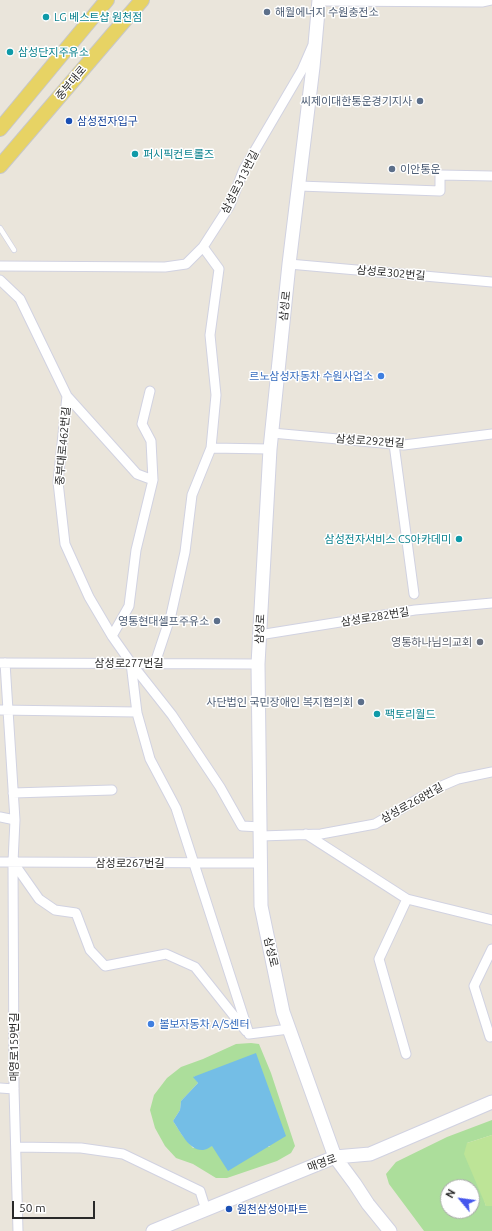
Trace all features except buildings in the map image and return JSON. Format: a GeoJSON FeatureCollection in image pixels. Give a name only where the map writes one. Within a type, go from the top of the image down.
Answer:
{"type":"FeatureCollection","features":[{"type":"Feature","properties":{"kind":"main road"},"geometry":{"type":"LineString","coordinates":[[0,129],[107,0]]}},
{"type":"Feature","properties":{"kind":"main road","name":"중부대로"},"geometry":{"type":"LineString","coordinates":[[0,166],[142,0]]}},
{"type":"Feature","properties":{"kind":"street"},"geometry":{"type":"LineString","coordinates":[[319,0],[482,2],[492,0]]}},
{"type":"Feature","properties":{"kind":"street","name":"삼성로"},"geometry":{"type":"LineString","coordinates":[[319,0],[270,449],[258,664],[261,906],[283,1012],[335,1157],[389,1231]]}},
{"type":"Feature","properties":{"kind":"street","name":"삼성로313번길"},"geometry":{"type":"LineString","coordinates":[[0,266],[166,267],[186,264],[203,247],[230,205],[244,168],[302,70],[316,36]]}},
{"type":"Feature","properties":{"kind":"street"},"geometry":{"type":"LineString","coordinates":[[299,186],[440,191],[440,175],[492,176]]}},
{"type":"Feature","properties":{"kind":"street"},"geometry":{"type":"LineString","coordinates":[[155,663],[173,608],[185,552],[192,495],[211,448],[216,395],[210,335],[219,269],[203,247]]}},
{"type":"Feature","properties":{"kind":"street","name":"삼성로302번길"},"geometry":{"type":"LineString","coordinates":[[289,264],[492,282]]}},
{"type":"Feature","properties":{"kind":"street","name":"중부대로462번길"},"geometry":{"type":"LineString","coordinates":[[0,280],[20,299],[67,396],[58,482],[65,544],[89,597],[112,636],[172,715],[220,787],[242,826],[261,831]]}},
{"type":"Feature","properties":{"kind":"street"},"geometry":{"type":"LineString","coordinates":[[112,636],[129,606],[136,550],[153,480],[151,441],[142,424],[150,391]]}},
{"type":"Feature","properties":{"kind":"street"},"geometry":{"type":"LineString","coordinates":[[67,396],[137,474],[153,480]]}},
{"type":"Feature","properties":{"kind":"street","name":"삼성로292번길"},"geometry":{"type":"LineString","coordinates":[[272,433],[404,445],[492,434]]}},
{"type":"Feature","properties":{"kind":"street"},"geometry":{"type":"LineString","coordinates":[[394,444],[414,594]]}},
{"type":"Feature","properties":{"kind":"street"},"geometry":{"type":"LineString","coordinates":[[211,448],[270,449]]}},
{"type":"Feature","properties":{"kind":"street","name":"삼성로282번길"},"geometry":{"type":"LineString","coordinates":[[259,635],[415,610],[492,603]]}},
{"type":"Feature","properties":{"kind":"street","name":"삼성로277번길"},"geometry":{"type":"LineString","coordinates":[[3,663],[258,664]]}},
{"type":"Feature","properties":{"kind":"street","name":"매영로159번길"},"geometry":{"type":"LineString","coordinates":[[3,663],[5,710],[15,820],[13,862],[14,1089],[18,1231]]}},
{"type":"Feature","properties":{"kind":"street"},"geometry":{"type":"LineString","coordinates":[[131,663],[136,712],[150,759],[176,808],[249,1034]]}},
{"type":"Feature","properties":{"kind":"street"},"geometry":{"type":"LineString","coordinates":[[5,710],[136,712]]}},
{"type":"Feature","properties":{"kind":"street","name":"삼성로268번길"},"geometry":{"type":"LineString","coordinates":[[261,831],[306,834],[332,832],[374,824],[437,788],[458,779],[492,772]]}},
{"type":"Feature","properties":{"kind":"street"},"geometry":{"type":"LineString","coordinates":[[13,793],[112,790]]}},
{"type":"Feature","properties":{"kind":"street"},"geometry":{"type":"LineString","coordinates":[[0,817],[15,820]]}},
{"type":"Feature","properties":{"kind":"street"},"geometry":{"type":"LineString","coordinates":[[306,834],[407,899],[492,920]]}},
{"type":"Feature","properties":{"kind":"street","name":"삼성로267번길"},"geometry":{"type":"LineString","coordinates":[[0,862],[260,863]]}},
{"type":"Feature","properties":{"kind":"street"},"geometry":{"type":"LineString","coordinates":[[13,862],[39,899],[55,910],[76,913],[90,950],[105,966],[166,954],[195,967],[249,1034]]}},
{"type":"Feature","properties":{"kind":"street"},"geometry":{"type":"LineString","coordinates":[[406,1054],[378,959],[407,899]]}},
{"type":"Feature","properties":{"kind":"street"},"geometry":{"type":"LineString","coordinates":[[490,1037],[474,986],[492,949]]}},
{"type":"Feature","properties":{"kind":"street"},"geometry":{"type":"LineString","coordinates":[[249,1034],[289,1029]]}},
{"type":"Feature","properties":{"kind":"street"},"geometry":{"type":"LineString","coordinates":[[0,1088],[14,1089]]}},
{"type":"Feature","properties":{"kind":"street","name":"매영로"},"geometry":{"type":"LineString","coordinates":[[153,1231],[335,1157],[370,1154],[492,1102]]}},
{"type":"Feature","properties":{"kind":"street"},"geometry":{"type":"LineString","coordinates":[[16,1147],[81,1148],[123,1154],[200,1191],[206,1210]]}},
{"type":"Feature","properties":{"kind":"lane"},"geometry":{"type":"LineString","coordinates":[[0,228],[14,250]]}},
{"type":"Feature","properties":{"kind":"green space"},"geometry":{"type":"Polygon","coordinates":[[[236,1044],[259,1044],[271,1073],[295,1146],[291,1153],[277,1161],[227,1178],[216,1178],[193,1164],[176,1158],[165,1146],[155,1128],[150,1110],[154,1095],[167,1078],[181,1067],[236,1044]],[[194,1076],[198,1083],[181,1101],[180,1110],[173,1121],[193,1148],[212,1146],[270,1147],[194,1076]]]}},
{"type":"Feature","properties":{"kind":"green space"},"geometry":{"type":"Polygon","coordinates":[[[492,1120],[492,1135],[467,1143],[478,1179],[440,1179],[440,1219],[480,1219],[480,1186],[486,1206],[492,1206],[492,1231],[424,1231],[389,1184],[386,1174],[396,1162],[447,1137],[492,1120]]]}},
{"type":"Feature","properties":{"kind":"green space"},"geometry":{"type":"Polygon","coordinates":[[[492,1135],[492,1206],[486,1206],[480,1192],[480,1179],[475,1179],[464,1154],[467,1143],[492,1135]]]}},
{"type":"Feature","properties":{"kind":"water"},"geometry":{"type":"Polygon","coordinates":[[[256,1053],[286,1136],[228,1171],[212,1146],[203,1150],[193,1147],[185,1140],[173,1121],[180,1110],[181,1101],[198,1083],[193,1077],[256,1053]]]}},
{"type":"Feature","properties":{"kind":"place","name":"해월에너지 수원충전소"},"geometry":{"type":"Point","coordinates":[267,12]}},
{"type":"Feature","properties":{"kind":"place","name":"LG 베스트샵 원천점"},"geometry":{"type":"Point","coordinates":[46,17]}},
{"type":"Feature","properties":{"kind":"place","name":"삼성단지주유소"},"geometry":{"type":"Point","coordinates":[10,52]}},
{"type":"Feature","properties":{"kind":"place","name":"씨제이대한통운경기지사"},"geometry":{"type":"Point","coordinates":[420,101]}},
{"type":"Feature","properties":{"kind":"place","name":"삼성전자입구"},"geometry":{"type":"Point","coordinates":[69,121]}},
{"type":"Feature","properties":{"kind":"place","name":"퍼시픽컨트롤즈"},"geometry":{"type":"Point","coordinates":[135,154]}},
{"type":"Feature","properties":{"kind":"place","name":"이안통운"},"geometry":{"type":"Point","coordinates":[392,169]}},
{"type":"Feature","properties":{"kind":"place","name":"르노삼성자동차 수원사업소"},"geometry":{"type":"Point","coordinates":[381,376]}},
{"type":"Feature","properties":{"kind":"place","name":"삼성전자서비스 CS아카데미"},"geometry":{"type":"Point","coordinates":[459,539]}},
{"type":"Feature","properties":{"kind":"place","name":"영통현대셀프주유소"},"geometry":{"type":"Point","coordinates":[217,621]}},
{"type":"Feature","properties":{"kind":"place","name":"영통하나님의교회"},"geometry":{"type":"Point","coordinates":[480,642]}},
{"type":"Feature","properties":{"kind":"place","name":"사단법인 국민장애인 복지협의회"},"geometry":{"type":"Point","coordinates":[361,702]}},
{"type":"Feature","properties":{"kind":"place","name":"팩토리월드"},"geometry":{"type":"Point","coordinates":[377,714]}},
{"type":"Feature","properties":{"kind":"place","name":"볼보자동차 A/S센터"},"geometry":{"type":"Point","coordinates":[151,1024]}},
{"type":"Feature","properties":{"kind":"place","name":"원천삼성아파트"},"geometry":{"type":"Point","coordinates":[229,1209]}}]}
